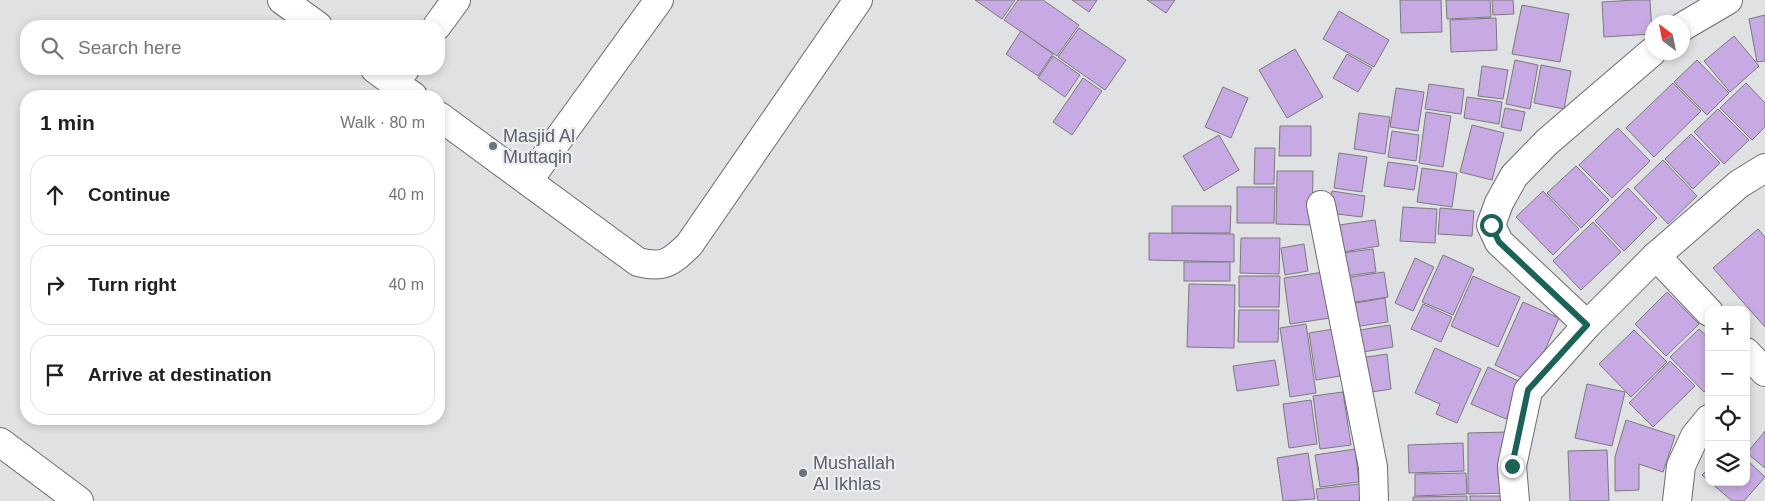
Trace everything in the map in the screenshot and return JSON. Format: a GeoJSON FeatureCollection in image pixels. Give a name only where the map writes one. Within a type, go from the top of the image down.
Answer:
{"type":"FeatureCollection","features":[{"type":"Feature","properties":{"kind":"street"},"geometry":{"type":"LineString","coordinates":[[282,0],[310,20]]}},
{"type":"Feature","properties":{"kind":"street"},"geometry":{"type":"LineString","coordinates":[[441,20],[456,0]]}},
{"type":"Feature","properties":{"kind":"street"},"geometry":{"type":"LineString","coordinates":[[528,182],[659,0]]}},
{"type":"Feature","properties":{"kind":"street"},"geometry":{"type":"LineString","coordinates":[[445,120],[638,262],[652,266],[664,265],[689,245],[858,0]]}},
{"type":"Feature","properties":{"kind":"street"},"geometry":{"type":"LineString","coordinates":[[1690,22],[1728,0]]}},
{"type":"Feature","properties":{"kind":"street"},"geometry":{"type":"LineString","coordinates":[[1587,325],[1499,242],[1491,225],[1499,203],[1514,176],[1547,142],[1645,58]]}},
{"type":"Feature","properties":{"kind":"street"},"geometry":{"type":"LineString","coordinates":[[1515,501],[1512,466],[1528,390],[1587,325],[1656,256],[1739,184],[1765,168]]}},
{"type":"Feature","properties":{"kind":"street"},"geometry":{"type":"LineString","coordinates":[[1321,206],[1373,467],[1374,501]]}},
{"type":"Feature","properties":{"kind":"street"},"geometry":{"type":"LineString","coordinates":[[1656,256],[1705,308]]}},
{"type":"Feature","properties":{"kind":"street"},"geometry":{"type":"LineString","coordinates":[[1677,501],[1681,466],[1695,436],[1705,424]]}},
{"type":"Feature","properties":{"kind":"street"},"geometry":{"type":"LineString","coordinates":[[0,442],[79,501]]}},
{"type":"Feature","properties":{"kind":"building"},"geometry":{"type":"Polygon","coordinates":[[[975,0],[1015,0],[1002,19],[975,0]]]}},
{"type":"Feature","properties":{"kind":"building"},"geometry":{"type":"Polygon","coordinates":[[[1018,0],[1043,0],[1079,25],[1057,56],[1004,20],[1018,0]]]}},
{"type":"Feature","properties":{"kind":"building"},"geometry":{"type":"Polygon","coordinates":[[[1072,0],[1097,0],[1089,12],[1072,0]]]}},
{"type":"Feature","properties":{"kind":"building"},"geometry":{"type":"Polygon","coordinates":[[[1147,0],[1175,0],[1166,13],[1147,0]]]}},
{"type":"Feature","properties":{"kind":"building"},"geometry":{"type":"Polygon","coordinates":[[[1400,0],[1441,0],[1442,32],[1401,33],[1400,0]]]}},
{"type":"Feature","properties":{"kind":"building"},"geometry":{"type":"Polygon","coordinates":[[[1446,0],[1490,0],[1491,17],[1447,19],[1446,0]]]}},
{"type":"Feature","properties":{"kind":"building"},"geometry":{"type":"Polygon","coordinates":[[[1492,0],[1513,0],[1514,14],[1493,15],[1492,0]]]}},
{"type":"Feature","properties":{"kind":"building"},"geometry":{"type":"Polygon","coordinates":[[[1650,0],[1651,15],[1645,15],[1645,34],[1604,37],[1602,2],[1650,0]]]}},
{"type":"Feature","properties":{"kind":"building"},"geometry":{"type":"Polygon","coordinates":[[[1522,5],[1569,14],[1560,62],[1512,54],[1522,5]]]}},
{"type":"Feature","properties":{"kind":"building"},"geometry":{"type":"Polygon","coordinates":[[[1339,11],[1389,40],[1374,67],[1323,39],[1339,11]]]}},
{"type":"Feature","properties":{"kind":"building"},"geometry":{"type":"Polygon","coordinates":[[[1765,15],[1765,61],[1757,62],[1749,19],[1765,15]]]}},
{"type":"Feature","properties":{"kind":"building"},"geometry":{"type":"Polygon","coordinates":[[[1496,18],[1497,50],[1451,52],[1450,20],[1496,18]]]}},
{"type":"Feature","properties":{"kind":"building"},"geometry":{"type":"Polygon","coordinates":[[[1079,28],[1126,60],[1105,90],[1058,57],[1079,28]]]}},
{"type":"Feature","properties":{"kind":"building"},"geometry":{"type":"Polygon","coordinates":[[[1021,31],[1053,54],[1038,76],[1006,54],[1021,31]]]}},
{"type":"Feature","properties":{"kind":"building"},"geometry":{"type":"Polygon","coordinates":[[[1734,36],[1759,66],[1730,92],[1704,61],[1734,36]]]}},
{"type":"Feature","properties":{"kind":"building"},"geometry":{"type":"Polygon","coordinates":[[[1295,49],[1323,97],[1287,118],[1259,70],[1295,49]]]}},
{"type":"Feature","properties":{"kind":"building"},"geometry":{"type":"Polygon","coordinates":[[[1347,54],[1372,68],[1358,92],[1333,78],[1347,54]]]}},
{"type":"Feature","properties":{"kind":"building"},"geometry":{"type":"Polygon","coordinates":[[[1053,56],[1080,75],[1065,97],[1038,78],[1053,56]]]}},
{"type":"Feature","properties":{"kind":"building"},"geometry":{"type":"Polygon","coordinates":[[[1515,60],[1538,65],[1530,109],[1506,104],[1515,60]]]}},
{"type":"Feature","properties":{"kind":"building"},"geometry":{"type":"Polygon","coordinates":[[[1697,60],[1729,93],[1707,115],[1674,82],[1697,60]]]}},
{"type":"Feature","properties":{"kind":"building"},"geometry":{"type":"Polygon","coordinates":[[[1541,65],[1571,71],[1564,109],[1534,103],[1541,65]]]}},
{"type":"Feature","properties":{"kind":"building"},"geometry":{"type":"Polygon","coordinates":[[[1482,66],[1508,70],[1503,99],[1478,96],[1482,66]]]}},
{"type":"Feature","properties":{"kind":"building"},"geometry":{"type":"Polygon","coordinates":[[[1083,78],[1102,91],[1072,135],[1053,122],[1083,78]]]}},
{"type":"Feature","properties":{"kind":"building"},"geometry":{"type":"Polygon","coordinates":[[[1673,83],[1701,111],[1654,157],[1626,128],[1673,83]]]}},
{"type":"Feature","properties":{"kind":"building"},"geometry":{"type":"Polygon","coordinates":[[[1746,83],[1765,103],[1765,127],[1752,140],[1720,108],[1746,83]]]}},
{"type":"Feature","properties":{"kind":"building"},"geometry":{"type":"Polygon","coordinates":[[[1429,84],[1464,89],[1461,114],[1425,109],[1429,84]]]}},
{"type":"Feature","properties":{"kind":"building"},"geometry":{"type":"Polygon","coordinates":[[[1223,87],[1248,98],[1231,138],[1205,127],[1223,87]]]}},
{"type":"Feature","properties":{"kind":"building"},"geometry":{"type":"Polygon","coordinates":[[[1396,88],[1424,92],[1418,131],[1390,127],[1396,88]]]}},
{"type":"Feature","properties":{"kind":"building"},"geometry":{"type":"Polygon","coordinates":[[[1467,97],[1502,102],[1499,124],[1464,118],[1467,97]]]}},
{"type":"Feature","properties":{"kind":"building"},"geometry":{"type":"Polygon","coordinates":[[[1505,108],[1525,112],[1521,131],[1501,127],[1505,108]]]}},
{"type":"Feature","properties":{"kind":"building"},"geometry":{"type":"Polygon","coordinates":[[[1718,109],[1749,140],[1724,164],[1694,132],[1718,109]]]}},
{"type":"Feature","properties":{"kind":"building"},"geometry":{"type":"Polygon","coordinates":[[[1426,112],[1451,116],[1443,167],[1419,163],[1426,112]]]}},
{"type":"Feature","properties":{"kind":"building"},"geometry":{"type":"Polygon","coordinates":[[[1359,113],[1390,117],[1385,154],[1354,149],[1359,113]]]}},
{"type":"Feature","properties":{"kind":"building"},"geometry":{"type":"Polygon","coordinates":[[[1472,125],[1504,133],[1492,180],[1460,172],[1472,125]]]}},
{"type":"Feature","properties":{"kind":"building"},"geometry":{"type":"Polygon","coordinates":[[[1280,126],[1311,126],[1311,156],[1279,156],[1280,126]]]}},
{"type":"Feature","properties":{"kind":"building"},"geometry":{"type":"Polygon","coordinates":[[[1618,128],[1650,161],[1612,198],[1579,165],[1618,128]]]}},
{"type":"Feature","properties":{"kind":"building"},"geometry":{"type":"Polygon","coordinates":[[[1392,131],[1419,135],[1416,161],[1388,157],[1392,131]]]}},
{"type":"Feature","properties":{"kind":"building"},"geometry":{"type":"Polygon","coordinates":[[[1691,134],[1720,163],[1693,189],[1665,159],[1691,134]]]}},
{"type":"Feature","properties":{"kind":"building"},"geometry":{"type":"Polygon","coordinates":[[[1219,135],[1239,170],[1204,191],[1183,156],[1219,135]]]}},
{"type":"Feature","properties":{"kind":"building"},"geometry":{"type":"Polygon","coordinates":[[[1255,148],[1275,148],[1274,184],[1254,184],[1255,148]]]}},
{"type":"Feature","properties":{"kind":"building"},"geometry":{"type":"Polygon","coordinates":[[[1339,153],[1367,157],[1362,192],[1334,188],[1339,153]]]}},
{"type":"Feature","properties":{"kind":"building"},"geometry":{"type":"Polygon","coordinates":[[[1663,160],[1697,196],[1668,224],[1634,188],[1663,160]]]}},
{"type":"Feature","properties":{"kind":"building"},"geometry":{"type":"Polygon","coordinates":[[[1388,162],[1418,166],[1414,190],[1384,186],[1388,162]]]}},
{"type":"Feature","properties":{"kind":"building"},"geometry":{"type":"Polygon","coordinates":[[[1576,166],[1609,200],[1581,228],[1547,193],[1576,166]]]}},
{"type":"Feature","properties":{"kind":"building"},"geometry":{"type":"Polygon","coordinates":[[[1422,168],[1457,173],[1452,207],[1417,202],[1422,168]]]}},
{"type":"Feature","properties":{"kind":"building"},"geometry":{"type":"Polygon","coordinates":[[[1277,171],[1313,171],[1312,225],[1276,224],[1277,171]]]}},
{"type":"Feature","properties":{"kind":"building"},"geometry":{"type":"Polygon","coordinates":[[[1237,187],[1275,187],[1274,223],[1237,223],[1237,187]]]}},
{"type":"Feature","properties":{"kind":"building"},"geometry":{"type":"Polygon","coordinates":[[[1628,188],[1657,218],[1624,251],[1595,221],[1628,188]]]}},
{"type":"Feature","properties":{"kind":"building"},"geometry":{"type":"Polygon","coordinates":[[[1332,191],[1365,196],[1362,217],[1329,213],[1332,191]]]}},
{"type":"Feature","properties":{"kind":"building"},"geometry":{"type":"Polygon","coordinates":[[[1543,191],[1579,229],[1553,255],[1516,217],[1543,191]]]}},
{"type":"Feature","properties":{"kind":"building"},"geometry":{"type":"Polygon","coordinates":[[[1172,206],[1231,206],[1230,233],[1172,233],[1172,206]]]}},
{"type":"Feature","properties":{"kind":"building"},"geometry":{"type":"Polygon","coordinates":[[[1403,207],[1437,209],[1435,243],[1400,241],[1403,207]]]}},
{"type":"Feature","properties":{"kind":"building"},"geometry":{"type":"Polygon","coordinates":[[[1440,208],[1474,211],[1472,236],[1438,234],[1440,208]]]}},
{"type":"Feature","properties":{"kind":"building"},"geometry":{"type":"Polygon","coordinates":[[[1375,220],[1379,246],[1343,252],[1339,225],[1375,220]]]}},
{"type":"Feature","properties":{"kind":"building"},"geometry":{"type":"Polygon","coordinates":[[[1593,222],[1621,252],[1581,290],[1553,261],[1593,222]]]}},
{"type":"Feature","properties":{"kind":"building"},"geometry":{"type":"Polygon","coordinates":[[[1758,229],[1765,237],[1765,327],[1750,310],[1750,306],[1746,306],[1713,268],[1758,229]]]}},
{"type":"Feature","properties":{"kind":"building"},"geometry":{"type":"Polygon","coordinates":[[[1149,233],[1234,234],[1234,262],[1149,260],[1149,233]]]}},
{"type":"Feature","properties":{"kind":"building"},"geometry":{"type":"Polygon","coordinates":[[[1241,238],[1280,238],[1279,274],[1240,273],[1241,238]]]}},
{"type":"Feature","properties":{"kind":"building"},"geometry":{"type":"Polygon","coordinates":[[[1304,244],[1308,271],[1285,275],[1281,248],[1304,244]]]}},
{"type":"Feature","properties":{"kind":"building"},"geometry":{"type":"Polygon","coordinates":[[[1373,249],[1376,272],[1346,276],[1342,253],[1373,249]]]}},
{"type":"Feature","properties":{"kind":"building"},"geometry":{"type":"Polygon","coordinates":[[[1443,255],[1474,269],[1453,315],[1422,302],[1443,255]]]}},
{"type":"Feature","properties":{"kind":"building"},"geometry":{"type":"Polygon","coordinates":[[[1415,258],[1434,267],[1413,311],[1395,303],[1415,258]]]}},
{"type":"Feature","properties":{"kind":"building"},"geometry":{"type":"Polygon","coordinates":[[[1184,262],[1230,262],[1230,281],[1184,281],[1184,262]]]}},
{"type":"Feature","properties":{"kind":"building"},"geometry":{"type":"Polygon","coordinates":[[[1324,272],[1330,318],[1290,324],[1284,278],[1324,272]]]}},
{"type":"Feature","properties":{"kind":"building"},"geometry":{"type":"Polygon","coordinates":[[[1384,272],[1388,297],[1349,303],[1345,278],[1384,272]]]}},
{"type":"Feature","properties":{"kind":"building"},"geometry":{"type":"Polygon","coordinates":[[[1239,276],[1280,276],[1279,307],[1239,307],[1239,276]]]}},
{"type":"Feature","properties":{"kind":"building"},"geometry":{"type":"Polygon","coordinates":[[[1473,276],[1520,297],[1498,347],[1451,326],[1473,276]]]}},
{"type":"Feature","properties":{"kind":"building"},"geometry":{"type":"Polygon","coordinates":[[[1189,284],[1235,285],[1234,348],[1187,347],[1189,284]]]}},
{"type":"Feature","properties":{"kind":"building"},"geometry":{"type":"Polygon","coordinates":[[[1667,292],[1699,324],[1666,356],[1635,324],[1667,292]]]}},
{"type":"Feature","properties":{"kind":"building"},"geometry":{"type":"Polygon","coordinates":[[[1385,298],[1388,322],[1353,327],[1350,304],[1385,298]]]}},
{"type":"Feature","properties":{"kind":"building"},"geometry":{"type":"Polygon","coordinates":[[[1523,302],[1559,318],[1531,382],[1495,365],[1523,302]]]}},
{"type":"Feature","properties":{"kind":"building"},"geometry":{"type":"Polygon","coordinates":[[[1423,304],[1452,317],[1441,342],[1411,329],[1423,304]]]}},
{"type":"Feature","properties":{"kind":"building"},"geometry":{"type":"Polygon","coordinates":[[[1239,310],[1279,310],[1278,342],[1238,342],[1239,310]]]}},
{"type":"Feature","properties":{"kind":"building"},"geometry":{"type":"Polygon","coordinates":[[[1306,324],[1316,393],[1290,397],[1280,328],[1306,324]]]}},
{"type":"Feature","properties":{"kind":"building"},"geometry":{"type":"Polygon","coordinates":[[[1390,325],[1393,347],[1357,353],[1354,331],[1390,325]]]}},
{"type":"Feature","properties":{"kind":"building"},"geometry":{"type":"Polygon","coordinates":[[[1334,329],[1340,376],[1316,380],[1309,333],[1334,329]]]}},
{"type":"Feature","properties":{"kind":"building"},"geometry":{"type":"Polygon","coordinates":[[[1699,329],[1705,334],[1704,392],[1670,357],[1699,329]]]}},
{"type":"Feature","properties":{"kind":"building"},"geometry":{"type":"Polygon","coordinates":[[[1634,330],[1667,362],[1631,397],[1599,364],[1634,330]]]}},
{"type":"Feature","properties":{"kind":"building"},"geometry":{"type":"Polygon","coordinates":[[[1435,348],[1481,369],[1457,423],[1436,414],[1440,404],[1415,393],[1435,348]]]}},
{"type":"Feature","properties":{"kind":"building"},"geometry":{"type":"Polygon","coordinates":[[[1387,354],[1391,389],[1365,393],[1360,358],[1387,354]]]}},
{"type":"Feature","properties":{"kind":"building"},"geometry":{"type":"Polygon","coordinates":[[[1275,360],[1279,385],[1237,391],[1233,366],[1275,360]]]}},
{"type":"Feature","properties":{"kind":"building"},"geometry":{"type":"Polygon","coordinates":[[[1670,361],[1695,386],[1653,427],[1629,403],[1670,361]]]}},
{"type":"Feature","properties":{"kind":"building"},"geometry":{"type":"Polygon","coordinates":[[[1488,367],[1523,383],[1506,419],[1471,404],[1488,367]]]}},
{"type":"Feature","properties":{"kind":"building"},"geometry":{"type":"Polygon","coordinates":[[[1587,384],[1625,392],[1612,446],[1575,438],[1587,384]]]}},
{"type":"Feature","properties":{"kind":"building"},"geometry":{"type":"Polygon","coordinates":[[[1343,392],[1351,445],[1320,449],[1313,396],[1343,392]]]}},
{"type":"Feature","properties":{"kind":"building"},"geometry":{"type":"Polygon","coordinates":[[[1311,400],[1317,444],[1289,448],[1283,404],[1311,400]]]}},
{"type":"Feature","properties":{"kind":"building"},"geometry":{"type":"Polygon","coordinates":[[[1626,420],[1675,436],[1663,472],[1639,464],[1639,490],[1615,491],[1615,457],[1626,420]]]}},
{"type":"Feature","properties":{"kind":"building"},"geometry":{"type":"Polygon","coordinates":[[[1765,431],[1765,468],[1750,456],[1750,449],[1765,431]]]}},
{"type":"Feature","properties":{"kind":"building"},"geometry":{"type":"Polygon","coordinates":[[[1508,432],[1509,493],[1468,494],[1468,433],[1508,432]]]}},
{"type":"Feature","properties":{"kind":"building"},"geometry":{"type":"Polygon","coordinates":[[[1463,443],[1464,471],[1409,473],[1408,445],[1463,443]]]}},
{"type":"Feature","properties":{"kind":"building"},"geometry":{"type":"Polygon","coordinates":[[[1355,449],[1359,482],[1320,487],[1315,455],[1355,449]]]}},
{"type":"Feature","properties":{"kind":"building"},"geometry":{"type":"Polygon","coordinates":[[[1607,450],[1609,501],[1570,501],[1568,451],[1607,450]]]}},
{"type":"Feature","properties":{"kind":"building"},"geometry":{"type":"Polygon","coordinates":[[[1308,453],[1315,499],[1283,501],[1277,458],[1308,453]]]}},
{"type":"Feature","properties":{"kind":"building"},"geometry":{"type":"Polygon","coordinates":[[[1750,463],[1765,477],[1744,501],[1732,501],[1715,486],[1750,486],[1750,463]]]}},
{"type":"Feature","properties":{"kind":"building"},"geometry":{"type":"Polygon","coordinates":[[[1466,473],[1467,494],[1415,496],[1415,474],[1466,473]]]}},
{"type":"Feature","properties":{"kind":"building"},"geometry":{"type":"Polygon","coordinates":[[[1360,484],[1362,501],[1318,501],[1316,489],[1360,484]]]}},
{"type":"Feature","properties":{"kind":"building"},"geometry":{"type":"Polygon","coordinates":[[[1467,496],[1467,501],[1413,501],[1413,497],[1467,496]]]}},
{"type":"Feature","properties":{"kind":"building"},"geometry":{"type":"Polygon","coordinates":[[[1470,496],[1508,496],[1508,501],[1470,501],[1470,496]]]}},
{"type":"Feature","properties":{"kind":"place","name":"Masjid Al Muttaqin"},"geometry":{"type":"Point","coordinates":[493,146]}},
{"type":"Feature","properties":{"kind":"place","name":"Mushallah Al Ikhlas"},"geometry":{"type":"Point","coordinates":[803,473]}},
{"type":"Feature","properties":{"kind":"route"},"geometry":{"type":"LineString","coordinates":[[1491,225],[1499,242],[1587,325],[1528,390],[1512,466]]}}]}
